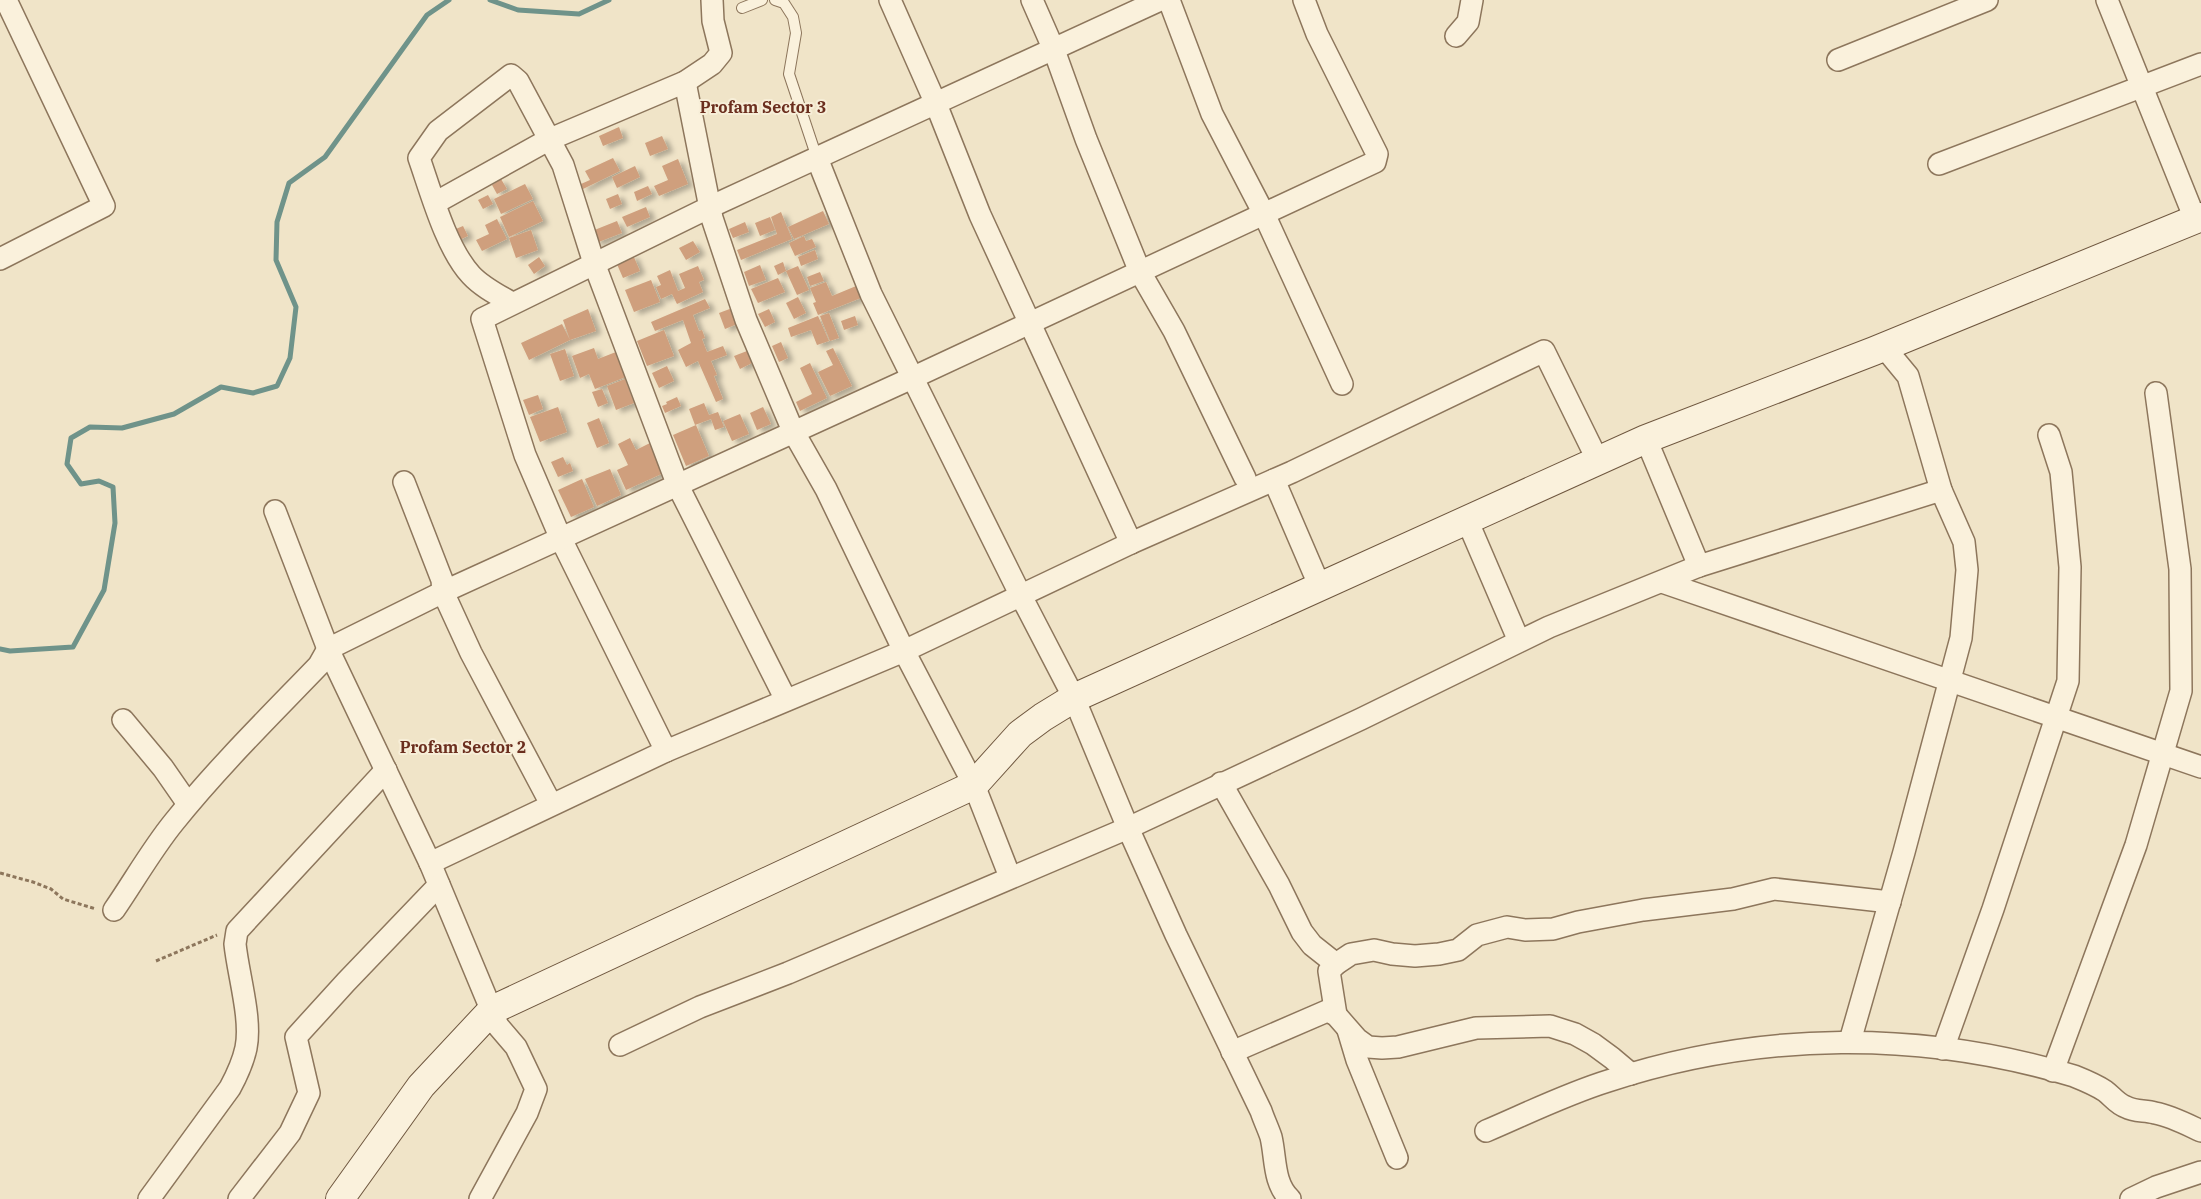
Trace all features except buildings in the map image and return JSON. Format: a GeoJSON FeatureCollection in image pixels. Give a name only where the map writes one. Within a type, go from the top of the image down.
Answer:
{"type":"FeatureCollection","features":[{"type":"Feature","properties":{"kind":"main road"},"geometry":{"type":"LineString","coordinates":[[340,1199],[421,1086],[492,1010],[974,785],[1020,734],[1074,698],[1646,439],[1884,347],[2198,218]]}},
{"type":"Feature","properties":{"kind":"street"},"geometry":{"type":"LineString","coordinates":[[0,259],[104,206],[6,0]]}},
{"type":"Feature","properties":{"kind":"street"},"geometry":{"type":"LineString","coordinates":[[435,203],[548,140],[685,82],[712,64],[721,53],[713,21],[712,0]]}},
{"type":"Feature","properties":{"kind":"street"},"geometry":{"type":"LineString","coordinates":[[890,0],[936,104],[980,215],[1028,324],[1131,543]]}},
{"type":"Feature","properties":{"kind":"street"},"geometry":{"type":"LineString","coordinates":[[1032,0],[1054,50],[1086,139],[1140,272],[1174,331],[1245,478]]}},
{"type":"Feature","properties":{"kind":"street"},"geometry":{"type":"LineString","coordinates":[[666,751],[561,539],[525,455],[482,319],[710,207],[1160,0]]}},
{"type":"Feature","properties":{"kind":"street"},"geometry":{"type":"LineString","coordinates":[[1169,0],[1212,114],[1264,214],[1342,384]]}},
{"type":"Feature","properties":{"kind":"street"},"geometry":{"type":"LineString","coordinates":[[114,910],[172,824],[188,804],[231,756],[319,665],[328,649],[443,592],[678,486],[1375,162],[1377,154],[1317,34],[1304,0]]}},
{"type":"Feature","properties":{"kind":"street"},"geometry":{"type":"LineString","coordinates":[[1456,36],[1468,22],[1472,0]]}},
{"type":"Feature","properties":{"kind":"street"},"geometry":{"type":"LineString","coordinates":[[1838,60],[1987,0]]}},
{"type":"Feature","properties":{"kind":"street"},"geometry":{"type":"LineString","coordinates":[[2107,0],[2198,218]]}},
{"type":"Feature","properties":{"kind":"street"},"geometry":{"type":"LineString","coordinates":[[1939,164],[2201,64]]}},
{"type":"Feature","properties":{"kind":"street"},"geometry":{"type":"LineString","coordinates":[[512,304],[472,276],[462,263],[435,203],[419,158],[438,131],[511,74],[518,81],[562,165],[594,263],[678,486],[786,700]]}},
{"type":"Feature","properties":{"kind":"street"},"geometry":{"type":"LineString","coordinates":[[685,82],[716,234],[746,320],[794,431],[826,489],[904,651],[974,785],[1010,877]]}},
{"type":"Feature","properties":{"kind":"street"},"geometry":{"type":"LineString","coordinates":[[817,158],[871,294],[1020,594],[1074,698],[1128,828],[1176,935],[1261,1111],[1270,1135],[1278,1181],[1284,1194],[1290,1199]]}},
{"type":"Feature","properties":{"kind":"street"},"geometry":{"type":"LineString","coordinates":[[1850,1041],[1890,902],[1948,680],[1961,638],[1968,570],[1964,542],[1942,490],[1908,376],[1884,347]]}},
{"type":"Feature","properties":{"kind":"street"},"geometry":{"type":"LineString","coordinates":[[430,863],[666,751],[904,651],[1020,594],[1274,480],[1544,351],[1598,461]]}},
{"type":"Feature","properties":{"kind":"street"},"geometry":{"type":"LineString","coordinates":[[2052,1071],[2136,846],[2181,691],[2180,569],[2156,393]]}},
{"type":"Feature","properties":{"kind":"street"},"geometry":{"type":"LineString","coordinates":[[1943,1049],[1993,908],[2068,681],[2070,567],[2061,472],[2050,435]]}},
{"type":"Feature","properties":{"kind":"street"},"geometry":{"type":"LineString","coordinates":[[1646,439],[1699,566]]}},
{"type":"Feature","properties":{"kind":"street"},"geometry":{"type":"LineString","coordinates":[[1274,480],[1320,587]]}},
{"type":"Feature","properties":{"kind":"street"},"geometry":{"type":"LineString","coordinates":[[404,482],[442,580],[443,592],[471,653],[551,804]]}},
{"type":"Feature","properties":{"kind":"street"},"geometry":{"type":"LineString","coordinates":[[620,1046],[700,1007],[788,973],[1128,828],[1361,719],[1549,627],[1699,566],[1942,490]]}},
{"type":"Feature","properties":{"kind":"street"},"geometry":{"type":"LineString","coordinates":[[275,510],[328,649],[430,863],[498,1026],[516,1047],[536,1089],[527,1113],[480,1199]]}},
{"type":"Feature","properties":{"kind":"street"},"geometry":{"type":"LineString","coordinates":[[1467,520],[1519,641]]}},
{"type":"Feature","properties":{"kind":"street"},"geometry":{"type":"LineString","coordinates":[[1662,582],[2201,767]]}},
{"type":"Feature","properties":{"kind":"street"},"geometry":{"type":"LineString","coordinates":[[123,720],[163,768],[188,804]]}},
{"type":"Feature","properties":{"kind":"street"},"geometry":{"type":"LineString","coordinates":[[149,1199],[230,1088],[239,1071],[246,1048],[248,1026],[236,950],[238,931],[386,770]]}},
{"type":"Feature","properties":{"kind":"street"},"geometry":{"type":"LineString","coordinates":[[1221,784],[1279,885],[1302,932],[1312,945],[1336,964]]}},
{"type":"Feature","properties":{"kind":"street"},"geometry":{"type":"LineString","coordinates":[[239,1199],[290,1133],[309,1093],[296,1037],[439,885]]}},
{"type":"Feature","properties":{"kind":"street"},"geometry":{"type":"LineString","coordinates":[[1397,1158],[1342,1022],[1329,971],[1351,954],[1374,950],[1415,956],[1458,950],[1477,935],[1507,927],[1525,930],[1553,929],[1578,922],[1643,910],[1733,899],[1774,889],[1890,902]]}},
{"type":"Feature","properties":{"kind":"street"},"geometry":{"type":"LineString","coordinates":[[1232,1052],[1327,1012],[1342,1022],[1368,1046],[1382,1048],[1398,1047],[1476,1028],[1550,1026],[1575,1034],[1612,1058],[1631,1074]]}},
{"type":"Feature","properties":{"kind":"street"},"geometry":{"type":"LineString","coordinates":[[1486,1131],[1578,1091],[1631,1074],[1716,1053],[1850,1041],[1971,1052],[2076,1077],[2106,1092],[2126,1108],[2170,1117],[2201,1130]]}},
{"type":"Feature","properties":{"kind":"street"},"geometry":{"type":"LineString","coordinates":[[2131,1199],[2156,1187],[2201,1172]]}},
{"type":"Feature","properties":{"kind":"lane"},"geometry":{"type":"LineString","coordinates":[[742,8],[762,0]]}},
{"type":"Feature","properties":{"kind":"lane"},"geometry":{"type":"LineString","coordinates":[[775,0],[784,3],[793,17],[796,33],[790,74],[817,158]]}},
{"type":"Feature","properties":{"kind":"path"},"geometry":{"type":"LineString","coordinates":[[0,873],[51,889],[63,899],[78,905],[101,911],[114,910]]}},
{"type":"Feature","properties":{"kind":"path"},"geometry":{"type":"LineString","coordinates":[[156,961],[213,935],[238,931]]}},
{"type":"Feature","properties":{"kind":"waterway"},"geometry":{"type":"LineString","coordinates":[[0,649],[10,651],[73,647],[104,590],[115,523],[113,487],[99,481],[81,484],[67,464],[71,438],[90,427],[122,428],[174,414],[221,387],[253,393],[277,386],[290,358],[296,307],[276,260],[277,222],[289,183],[325,157],[427,15],[449,0]]}},
{"type":"Feature","properties":{"kind":"waterway"},"geometry":{"type":"LineString","coordinates":[[490,0],[518,10],[579,14],[609,0]]}},
{"type":"Feature","properties":{"kind":"district","name":"Profam Sector 3"},"geometry":{"type":"Point","coordinates":[763,107]}},
{"type":"Feature","properties":{"kind":"district","name":"Profam Sector 2"},"geometry":{"type":"Point","coordinates":[463,747]}}]}
